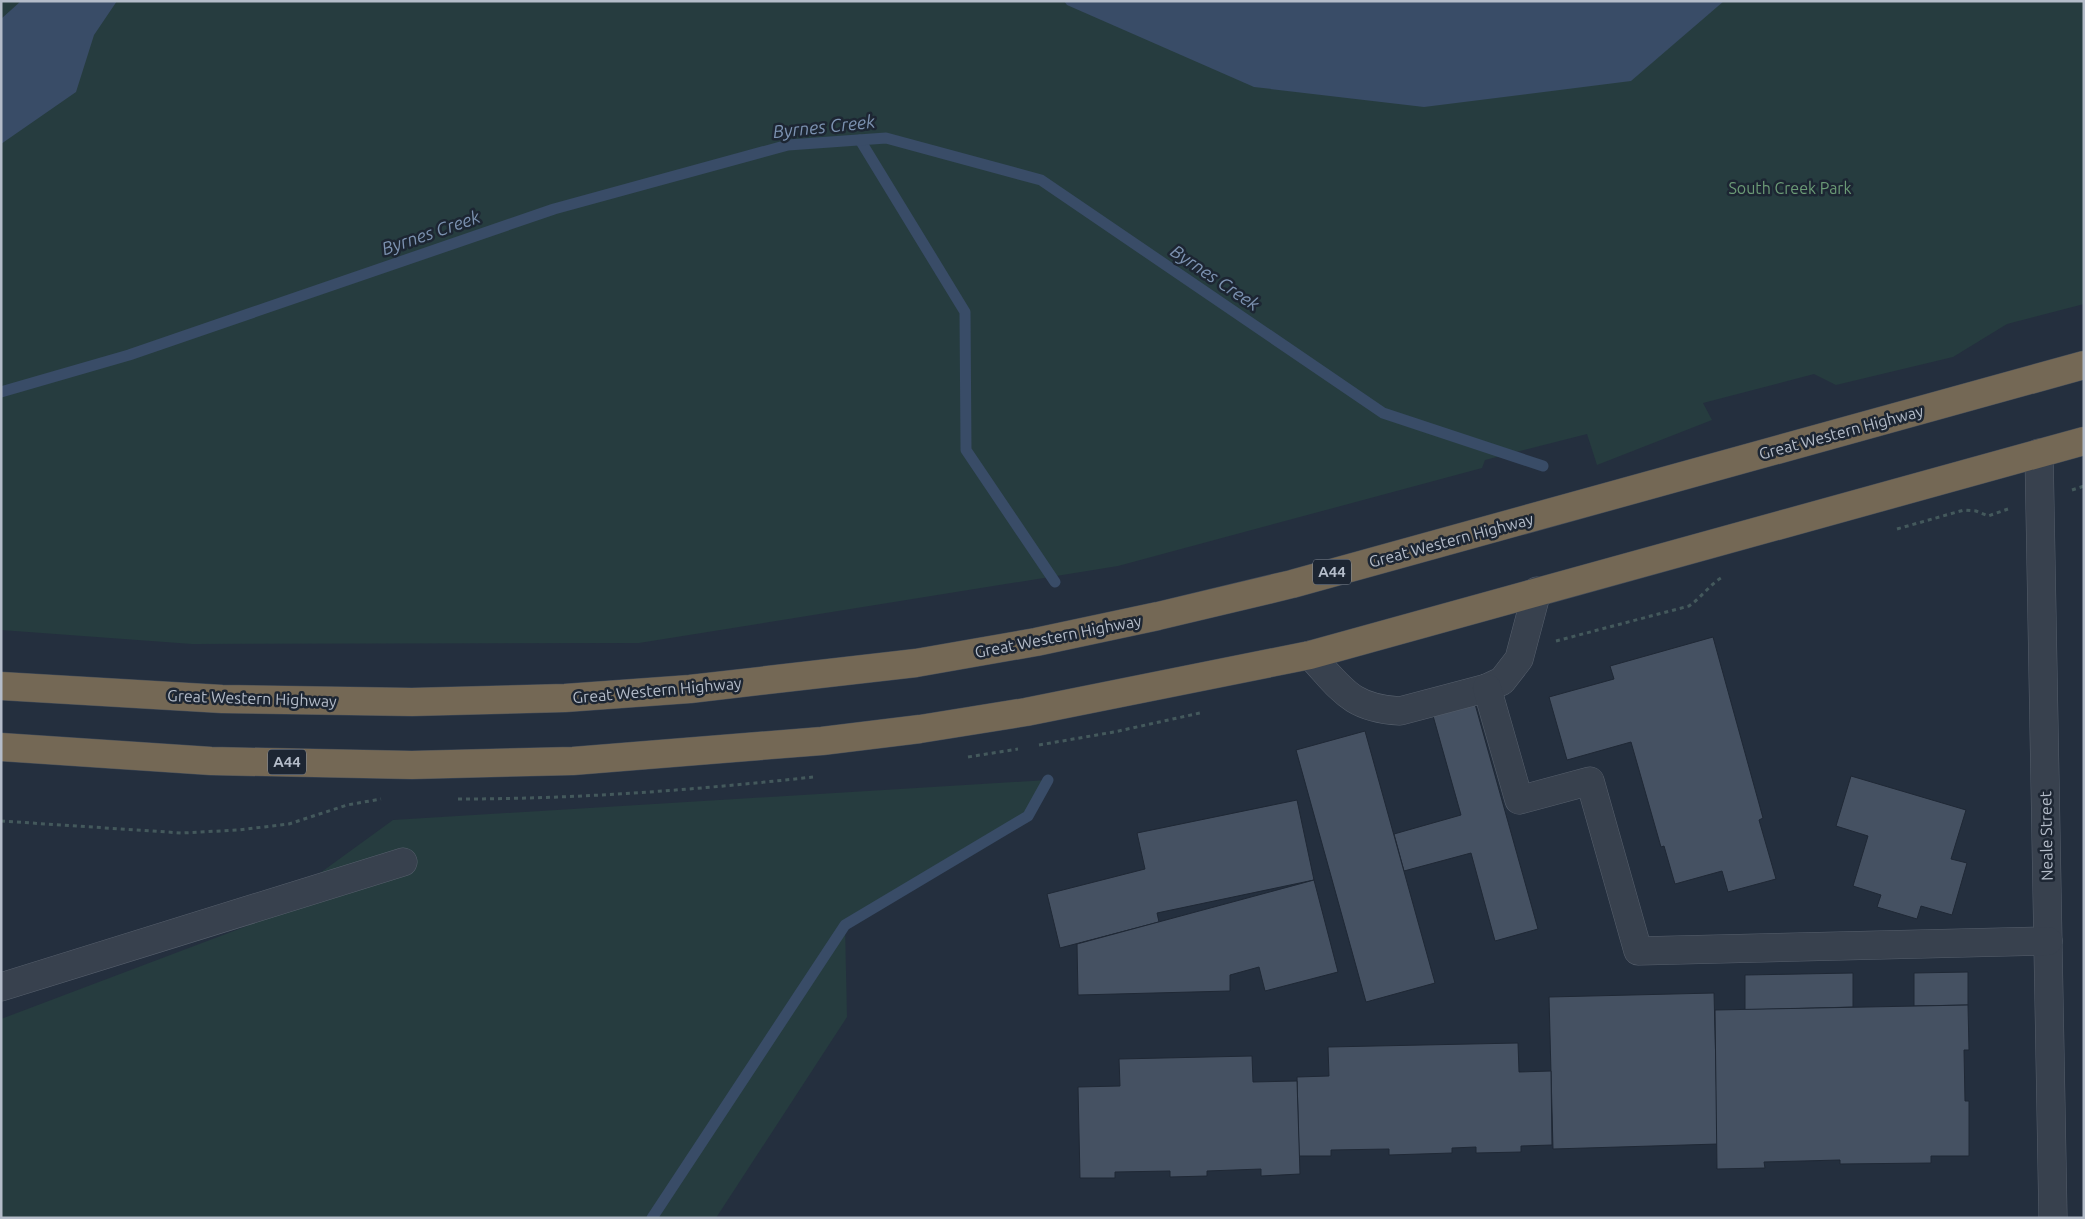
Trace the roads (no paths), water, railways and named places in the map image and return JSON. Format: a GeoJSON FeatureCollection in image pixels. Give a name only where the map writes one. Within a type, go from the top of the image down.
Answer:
{"type":"FeatureCollection","features":[{"type":"Feature","properties":{"kind":"highway","name":"Great Western Highway"},"geometry":{"type":"LineString","coordinates":[[1,686],[222,699],[412,702],[565,698],[690,689],[916,663],[1045,640],[1158,616],[1292,584],[2084,365]]}},
{"type":"Feature","properties":{"kind":"highway","name":"A44"},"geometry":{"type":"LineString","coordinates":[[2,751],[250,762],[412,765],[572,761],[822,741],[920,729],[1026,712],[1310,655],[2084,441]]}},
{"type":"Feature","properties":{"kind":"street","name":"Neale Street"},"geometry":{"type":"LineString","coordinates":[[2039,454],[2054,1218]]}},
{"type":"Feature","properties":{"kind":"street"},"geometry":{"type":"LineString","coordinates":[[1310,655],[1344,692],[1357,702],[1386,710],[1400,711],[1487,688],[1502,681],[1519,659],[1537,591]]}},
{"type":"Feature","properties":{"kind":"street"},"geometry":{"type":"LineString","coordinates":[[1487,688],[1519,800],[1590,781],[1638,951],[2048,941]]}},
{"type":"Feature","properties":{"kind":"street"},"geometry":{"type":"LineString","coordinates":[[1,987],[403,862]]}},
{"type":"Feature","properties":{"kind":"water"},"geometry":{"type":"Polygon","coordinates":[[[21,1],[117,1],[94,35],[76,92],[1,144],[1,19],[21,1]]]}},
{"type":"Feature","properties":{"kind":"water"},"geometry":{"type":"Polygon","coordinates":[[[1064,1],[1724,1],[1631,81],[1424,107],[1254,87],[1067,5],[1064,1]]]}},
{"type":"Feature","properties":{"kind":"waterway","name":"Byrnes Creek"},"geometry":{"type":"LineString","coordinates":[[1,392],[129,355],[554,209],[788,145],[886,138],[1041,180],[1383,413],[1543,466]]}},
{"type":"Feature","properties":{"kind":"waterway"},"geometry":{"type":"LineString","coordinates":[[860,140],[965,312],[966,450],[1055,582]]}},
{"type":"Feature","properties":{"kind":"waterway"},"geometry":{"type":"LineString","coordinates":[[652,1218],[845,925],[1028,816],[1048,780]]}},
{"type":"Feature","properties":{"kind":"park label","name":"South Creek Park"},"geometry":{"type":"Point","coordinates":[1790,188]}}]}
